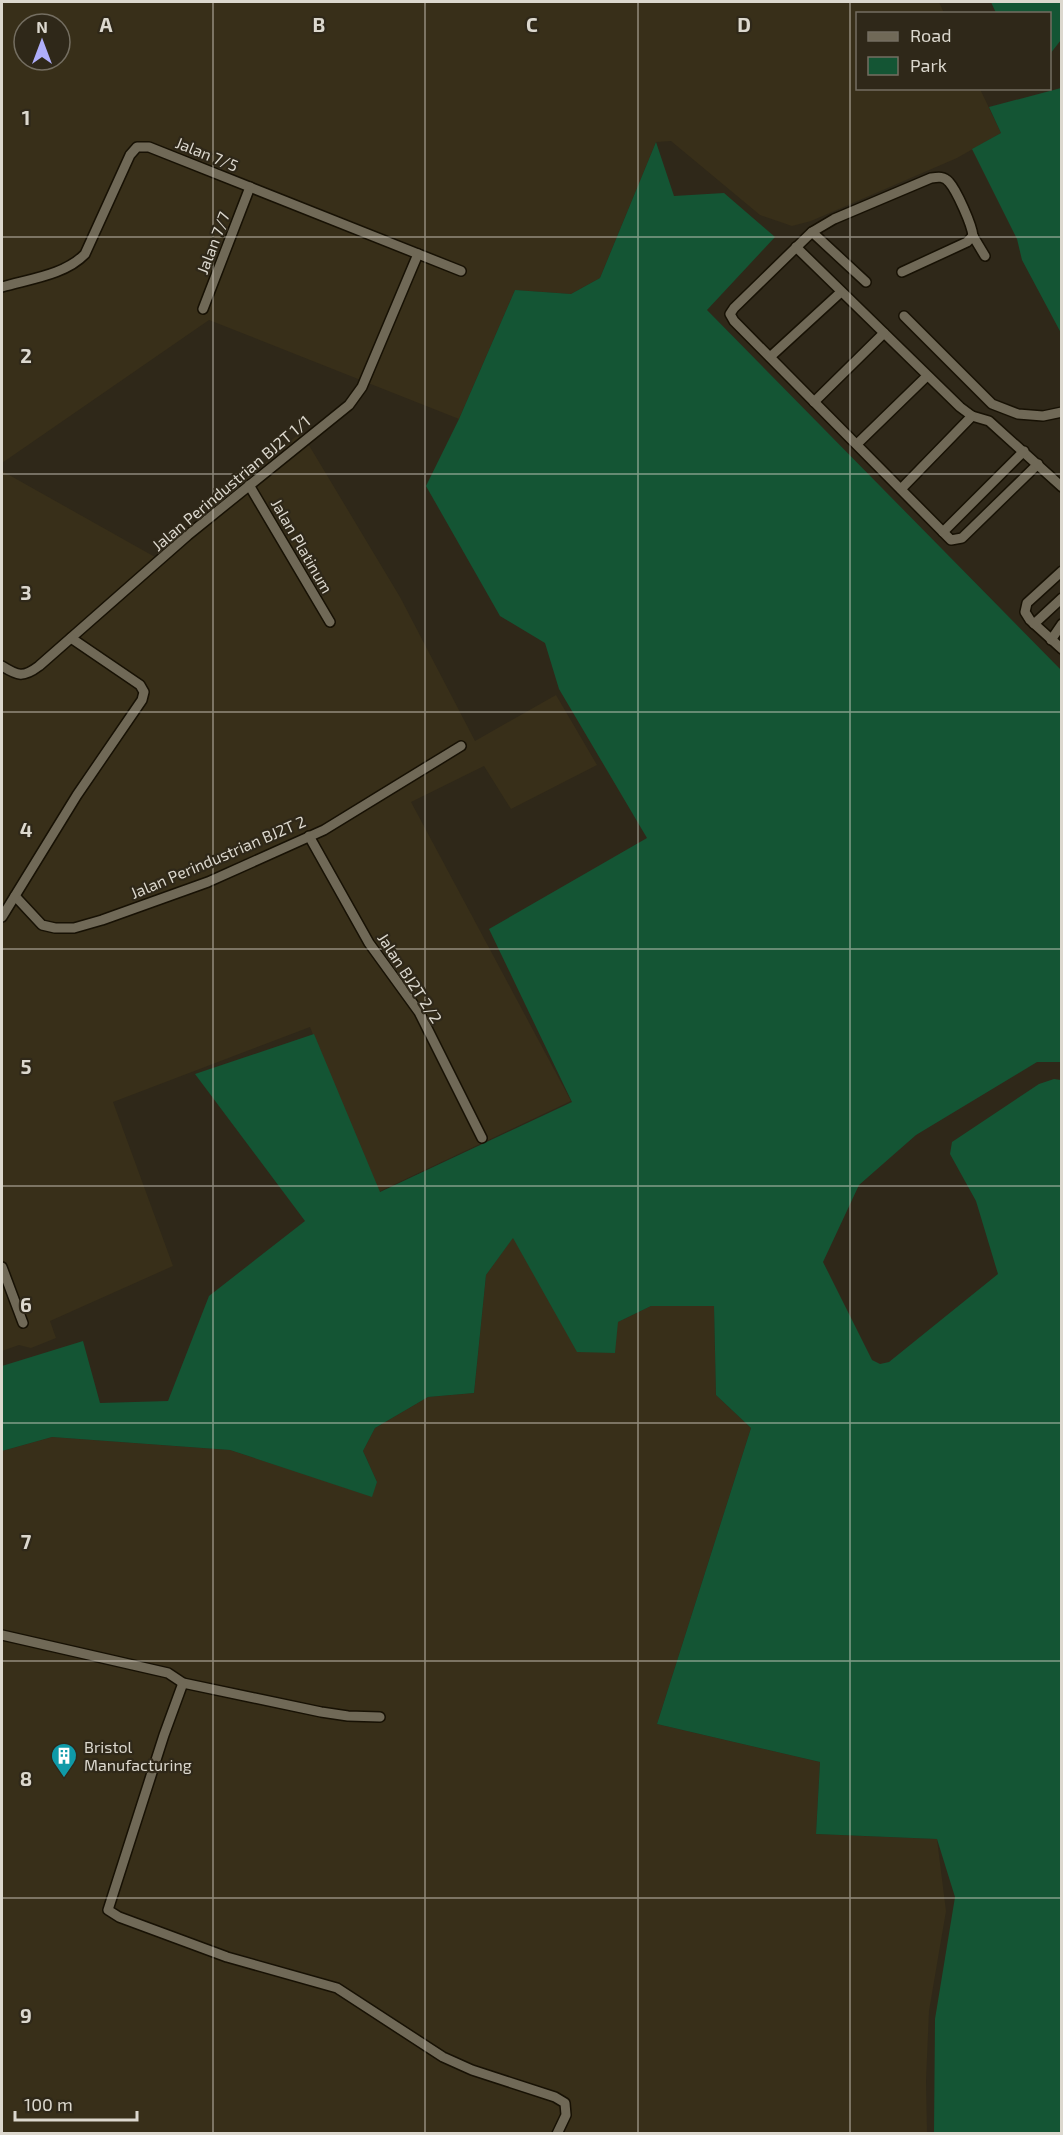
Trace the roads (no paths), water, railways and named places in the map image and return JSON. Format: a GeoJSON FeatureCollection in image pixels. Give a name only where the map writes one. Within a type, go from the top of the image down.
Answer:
{"type":"FeatureCollection","features":[{"type":"Feature","properties":{"kind":"street","name":"Jalan 7/5"},"geometry":{"type":"LineString","coordinates":[[2,287],[65,269],[77,263],[86,254],[130,155],[137,147],[149,147],[461,271]]}},
{"type":"Feature","properties":{"kind":"street"},"geometry":{"type":"LineString","coordinates":[[985,255],[973,236],[972,227],[949,181],[941,177],[932,178],[855,210],[812,232],[730,314],[734,321],[951,540],[962,538],[1038,464]]}},
{"type":"Feature","properties":{"kind":"street","name":"Jalan 7/7"},"geometry":{"type":"LineString","coordinates":[[203,309],[250,187]]}},
{"type":"Feature","properties":{"kind":"street"},"geometry":{"type":"LineString","coordinates":[[812,232],[866,282]]}},
{"type":"Feature","properties":{"kind":"street"},"geometry":{"type":"LineString","coordinates":[[902,272],[967,242],[973,236]]}},
{"type":"Feature","properties":{"kind":"street"},"geometry":{"type":"LineString","coordinates":[[796,247],[960,407],[972,416],[989,421],[1062,487]]}},
{"type":"Feature","properties":{"kind":"street","name":"Jalan Perindustrian BJ2T 1/1"},"geometry":{"type":"LineString","coordinates":[[2,666],[21,675],[30,673],[188,535],[355,398],[362,387],[418,254]]}},
{"type":"Feature","properties":{"kind":"street"},"geometry":{"type":"LineString","coordinates":[[770,357],[841,292]]}},
{"type":"Feature","properties":{"kind":"street"},"geometry":{"type":"LineString","coordinates":[[904,316],[992,404],[1018,414],[1043,416],[1062,412]]}},
{"type":"Feature","properties":{"kind":"street"},"geometry":{"type":"LineString","coordinates":[[814,402],[884,333]]}},
{"type":"Feature","properties":{"kind":"street"},"geometry":{"type":"LineString","coordinates":[[857,444],[927,376]]}},
{"type":"Feature","properties":{"kind":"street"},"geometry":{"type":"LineString","coordinates":[[901,489],[972,416]]}},
{"type":"Feature","properties":{"kind":"street"},"geometry":{"type":"LineString","coordinates":[[944,532],[1024,451]]}},
{"type":"Feature","properties":{"kind":"street","name":"Jalan Platinum"},"geometry":{"type":"LineString","coordinates":[[249,485],[330,622]]}},
{"type":"Feature","properties":{"kind":"street"},"geometry":{"type":"LineString","coordinates":[[1062,570],[1027,603],[1025,612],[1034,624],[1062,649]]}},
{"type":"Feature","properties":{"kind":"street"},"geometry":{"type":"LineString","coordinates":[[1034,624],[1062,598]]}},
{"type":"Feature","properties":{"kind":"street"},"geometry":{"type":"LineString","coordinates":[[1051,640],[1062,624]]}},
{"type":"Feature","properties":{"kind":"street"},"geometry":{"type":"LineString","coordinates":[[2,917],[77,795],[142,700],[144,692],[140,685],[71,638]]}},
{"type":"Feature","properties":{"kind":"street","name":"Jalan Perindustrian BJ2T 2"},"geometry":{"type":"LineString","coordinates":[[15,896],[42,925],[74,928],[102,920],[208,882],[309,836],[358,810],[461,746]]}},
{"type":"Feature","properties":{"kind":"street","name":"Jalan BJ2T 2/2"},"geometry":{"type":"LineString","coordinates":[[309,836],[369,943],[419,1012],[482,1138]]}},
{"type":"Feature","properties":{"kind":"street"},"geometry":{"type":"LineString","coordinates":[[2,1267],[24,1323]]}},
{"type":"Feature","properties":{"kind":"street"},"geometry":{"type":"LineString","coordinates":[[2,1635],[168,1673],[183,1683],[321,1712],[380,1717]]}},
{"type":"Feature","properties":{"kind":"street"},"geometry":{"type":"LineString","coordinates":[[183,1683],[108,1910],[119,1917],[227,1957],[337,1988],[443,2057],[482,2073],[555,2097],[565,2103],[566,2115],[557,2133]]}},
{"type":"Feature","properties":{"kind":"place","name":"Bristol Manufacturing"},"geometry":{"type":"Point","coordinates":[64,1779]}}]}
